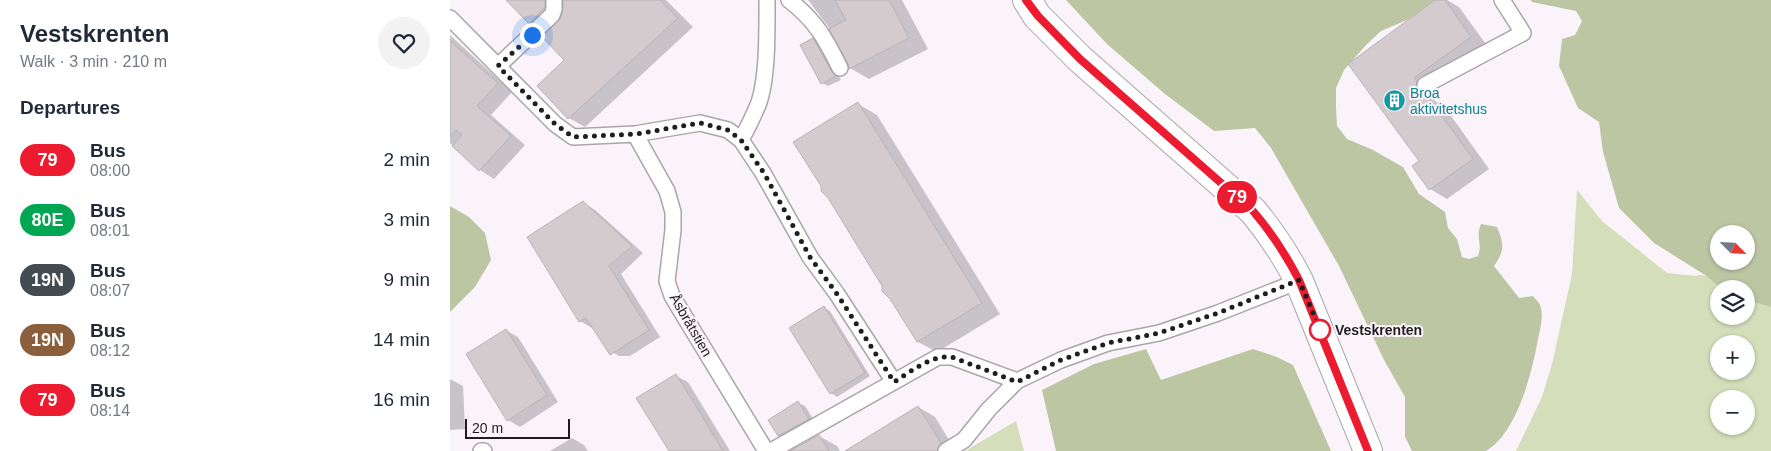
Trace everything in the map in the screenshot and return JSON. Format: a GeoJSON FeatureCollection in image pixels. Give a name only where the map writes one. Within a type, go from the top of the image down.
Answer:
{"type":"FeatureCollection","features":[{"type":"Feature","properties":{"kind":"street"},"geometry":{"type":"LineString","coordinates":[[1026,0],[1038,16],[1080,59],[1253,211],[1273,234],[1299,280],[1364,442]]}},
{"type":"Feature","properties":{"kind":"lane"},"geometry":{"type":"LineString","coordinates":[[498,66],[552,15],[554,0]]}},
{"type":"Feature","properties":{"kind":"lane"},"geometry":{"type":"LineString","coordinates":[[741,140],[759,104],[766,47],[767,0]]}},
{"type":"Feature","properties":{"kind":"lane"},"geometry":{"type":"LineString","coordinates":[[789,0],[812,20],[824,36],[840,68]]}},
{"type":"Feature","properties":{"kind":"lane"},"geometry":{"type":"LineString","coordinates":[[1425,85],[1523,33],[1502,0]]}},
{"type":"Feature","properties":{"kind":"lane"},"geometry":{"type":"LineString","coordinates":[[450,18],[555,124],[573,137],[636,134],[700,123],[728,130],[741,140],[764,173],[810,257],[837,294],[894,382]]}},
{"type":"Feature","properties":{"kind":"lane","name":"Åsbråtstien"},"geometry":{"type":"LineString","coordinates":[[636,134],[667,191],[673,212],[673,230],[667,281],[672,296],[766,451]]}},
{"type":"Feature","properties":{"kind":"lane"},"geometry":{"type":"LineString","coordinates":[[946,451],[964,440],[989,409],[1017,382],[1061,360],[1108,343],[1159,333],[1218,313],[1299,280]]}},
{"type":"Feature","properties":{"kind":"lane"},"geometry":{"type":"LineString","coordinates":[[771,451],[926,362],[938,357],[952,357],[1017,382]]}},
{"type":"Feature","properties":{"kind":"green space"},"geometry":{"type":"Polygon","coordinates":[[[1066,0],[1437,0],[1407,20],[1381,31],[1344,70],[1336,88],[1337,126],[1347,139],[1373,150],[1403,167],[1419,194],[1445,212],[1448,228],[1457,239],[1462,257],[1469,259],[1478,256],[1480,247],[1479,229],[1481,224],[1497,227],[1501,238],[1502,251],[1494,266],[1519,298],[1533,296],[1539,304],[1542,313],[1541,327],[1527,385],[1514,417],[1497,442],[1486,451],[1412,451],[1405,437],[1405,397],[1384,360],[1339,266],[1271,148],[1255,128],[1214,131],[1165,94],[1107,44],[1066,0]]]}},
{"type":"Feature","properties":{"kind":"green space"},"geometry":{"type":"Polygon","coordinates":[[[1531,0],[1771,0],[1771,307],[1755,303],[1755,280],[1711,280],[1654,243],[1619,208],[1603,152],[1599,122],[1578,108],[1559,66],[1562,39],[1575,35],[1582,21],[1576,11],[1532,2],[1531,0]]]}},
{"type":"Feature","properties":{"kind":"green space"},"geometry":{"type":"Polygon","coordinates":[[[1577,190],[1602,221],[1667,273],[1703,275],[1712,280],[1710,280],[1710,325],[1755,325],[1755,303],[1771,307],[1771,451],[1516,451],[1542,397],[1552,364],[1572,274],[1577,190]]]}},
{"type":"Feature","properties":{"kind":"green space"},"geometry":{"type":"Polygon","coordinates":[[[450,206],[469,217],[485,233],[491,260],[475,287],[450,312],[450,206]]]}},
{"type":"Feature","properties":{"kind":"green space"},"geometry":{"type":"Polygon","coordinates":[[[1146,349],[1161,380],[1253,349],[1293,365],[1331,451],[1056,451],[1042,390],[1094,364],[1146,349]]]}},
{"type":"Feature","properties":{"kind":"green space"},"geometry":{"type":"Polygon","coordinates":[[[1016,421],[1024,451],[965,451],[1016,421]]]}},
{"type":"Feature","properties":{"kind":"building"},"geometry":{"type":"Polygon","coordinates":[[[506,0],[545,0],[545,7],[529,24],[506,0]]]}},
{"type":"Feature","properties":{"kind":"building"},"geometry":{"type":"Polygon","coordinates":[[[563,0],[660,0],[678,18],[568,119],[537,86],[564,60],[542,37],[561,18],[563,0]]]}},
{"type":"Feature","properties":{"kind":"building"},"geometry":{"type":"Polygon","coordinates":[[[835,0],[889,0],[909,38],[849,69],[829,29],[846,20],[835,0]]]}},
{"type":"Feature","properties":{"kind":"building","name":"Broa aktivitetshus"},"geometry":{"type":"Polygon","coordinates":[[[1435,0],[1445,0],[1471,37],[1414,78],[1417,81],[1417,89],[1420,93],[1426,94],[1473,159],[1429,190],[1412,166],[1419,161],[1348,64],[1435,0]]]}},
{"type":"Feature","properties":{"kind":"building"},"geometry":{"type":"Polygon","coordinates":[[[813,38],[836,76],[821,84],[800,45],[813,38]]]}},
{"type":"Feature","properties":{"kind":"building"},"geometry":{"type":"Polygon","coordinates":[[[450,41],[498,83],[477,106],[511,136],[479,171],[452,146],[462,135],[456,130],[450,136],[450,41]]]}},
{"type":"Feature","properties":{"kind":"building"},"geometry":{"type":"Polygon","coordinates":[[[858,102],[982,303],[917,342],[890,299],[882,291],[882,286],[828,198],[821,191],[821,186],[793,142],[858,102]]]}},
{"type":"Feature","properties":{"kind":"building"},"geometry":{"type":"Polygon","coordinates":[[[583,201],[632,246],[609,266],[649,330],[610,355],[586,318],[579,322],[527,237],[583,201]]]}},
{"type":"Feature","properties":{"kind":"building"},"geometry":{"type":"Polygon","coordinates":[[[824,306],[865,373],[830,394],[789,328],[824,306]]]}},
{"type":"Feature","properties":{"kind":"building"},"geometry":{"type":"Polygon","coordinates":[[[506,329],[547,395],[507,421],[466,354],[506,329]]]}},
{"type":"Feature","properties":{"kind":"building"},"geometry":{"type":"Polygon","coordinates":[[[676,374],[723,451],[669,451],[636,398],[676,374]]]}},
{"type":"Feature","properties":{"kind":"building"},"geometry":{"type":"Polygon","coordinates":[[[798,401],[809,419],[778,436],[768,420],[798,401]]]}},
{"type":"Feature","properties":{"kind":"building"},"geometry":{"type":"Polygon","coordinates":[[[918,406],[941,443],[937,451],[845,451],[918,406]]]}},
{"type":"Feature","properties":{"kind":"building"},"geometry":{"type":"Polygon","coordinates":[[[819,435],[829,451],[790,451],[819,435]]]}},
{"type":"Feature","properties":{"kind":"bus line","name":"79"},"geometry":{"type":"LineString","coordinates":[[1026,0],[1038,16],[1080,59],[1253,211],[1273,234],[1299,280],[1368,451]]}},
{"type":"Feature","properties":{"kind":"place","name":"Broa aktivitetshus"},"geometry":{"type":"Point","coordinates":[1394,101]}},
{"type":"Feature","properties":{"kind":"place","name":"Vestskrenten"},"geometry":{"type":"Point","coordinates":[1320,330]}},
{"type":"Feature","properties":{"kind":"route"},"geometry":{"type":"LineString","coordinates":[[532,35],[498,66],[555,124],[573,137],[636,134],[700,123],[728,130],[741,140],[764,173],[810,257],[837,294],[894,382],[926,362],[945,356],[1017,382],[1061,360],[1108,343],[1159,333],[1218,313],[1299,280],[1321,332],[1320,330]]}}]}
